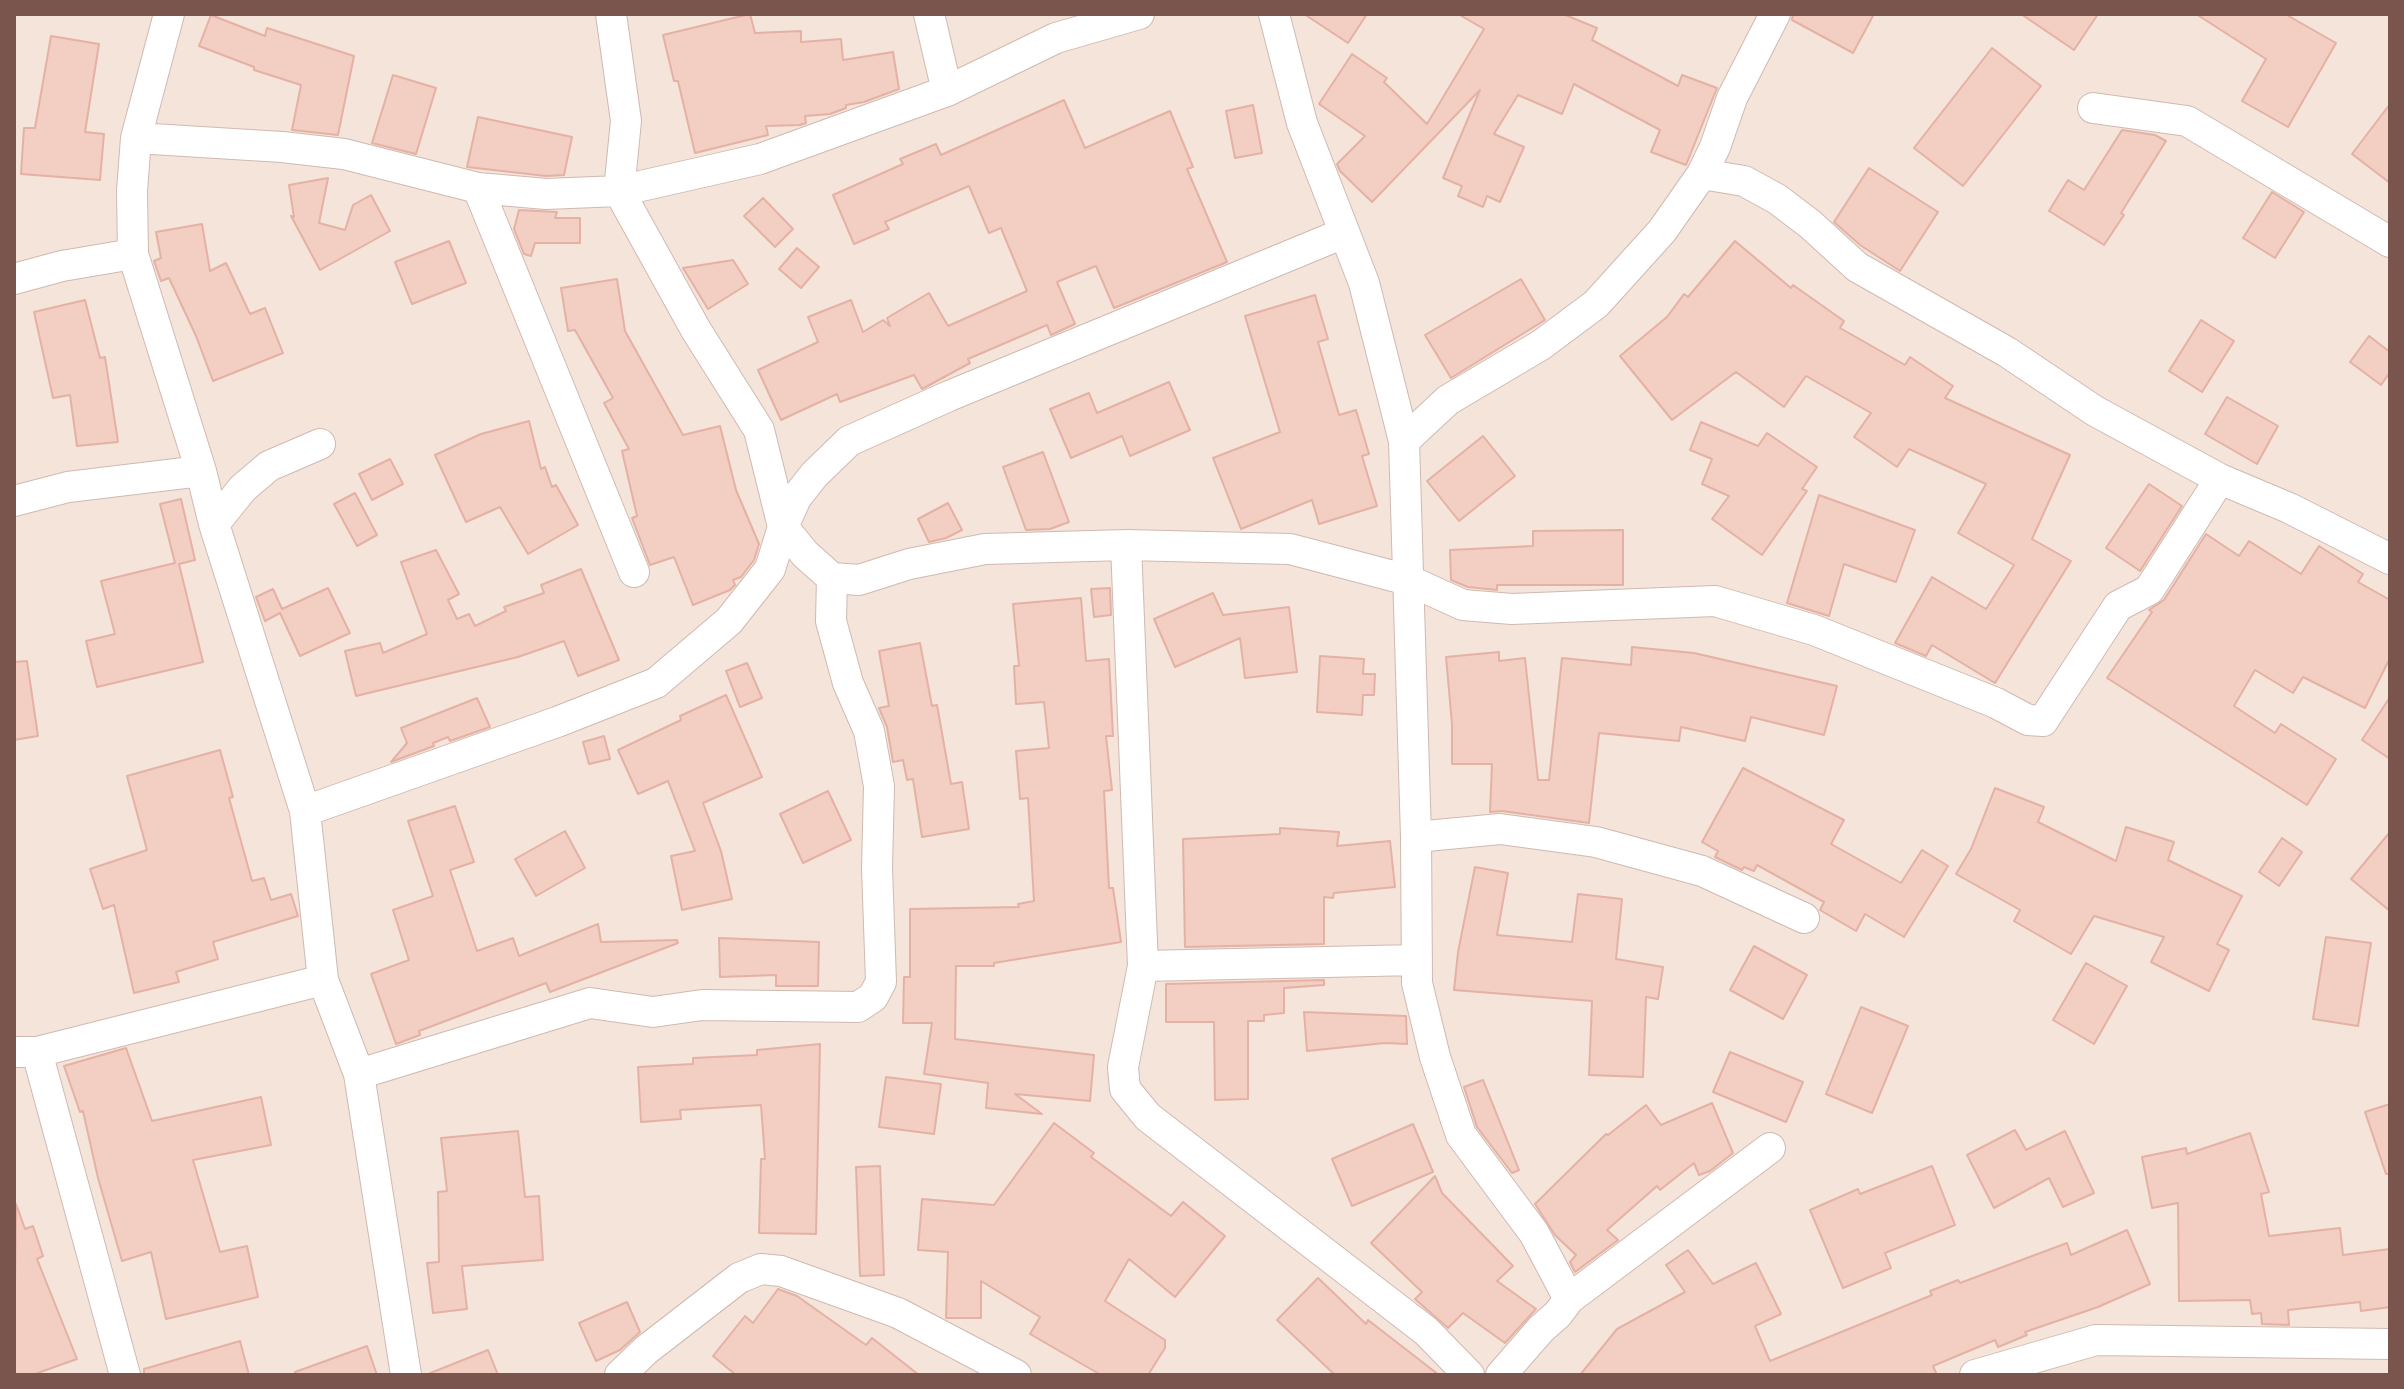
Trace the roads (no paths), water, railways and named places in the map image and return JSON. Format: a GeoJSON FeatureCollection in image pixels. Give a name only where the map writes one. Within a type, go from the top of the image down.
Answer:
{"type":"FeatureCollection","features":[{"type":"Feature","properties":{"kind":"street"},"geometry":{"type":"LineString","coordinates":[[169,14],[136,138],[132,191],[133,254],[305,811],[323,980],[359,1074],[406,1375]]}},
{"type":"Feature","properties":{"kind":"street"},"geometry":{"type":"LineString","coordinates":[[611,14],[626,121],[619,191],[696,330],[759,430],[783,527],[805,554],[832,578],[859,580],[909,564],[985,549],[1126,545],[1290,549],[1408,580],[1463,605],[1500,608],[1715,601],[1814,630],[1996,703],[2028,720],[2043,721],[2118,606],[2149,590],[2220,479]]}},
{"type":"Feature","properties":{"kind":"street"},"geometry":{"type":"LineString","coordinates":[[929,14],[947,91]]}},
{"type":"Feature","properties":{"kind":"street"},"geometry":{"type":"LineString","coordinates":[[136,138],[344,154],[478,188],[546,194],[619,191],[760,159],[947,91],[1056,38],[1139,14]]}},
{"type":"Feature","properties":{"kind":"street"},"geometry":{"type":"LineString","coordinates":[[1274,14],[1302,123],[1364,283],[1404,441],[1416,837],[1417,983],[1435,1057],[1461,1135],[1534,1233],[1569,1299]]}},
{"type":"Feature","properties":{"kind":"street"},"geometry":{"type":"LineString","coordinates":[[1404,441],[1448,400],[1541,345],[1596,304],[1662,231],[1702,174],[1732,98],[1775,14]]}},
{"type":"Feature","properties":{"kind":"street"},"geometry":{"type":"LineString","coordinates":[[2093,108],[2187,121],[2390,242]]}},
{"type":"Feature","properties":{"kind":"street"},"geometry":{"type":"LineString","coordinates":[[1702,174],[1744,181],[1777,199],[1857,267],[2007,352],[2095,411],[2220,479],[2289,508],[2390,559]]}},
{"type":"Feature","properties":{"kind":"street"},"geometry":{"type":"LineString","coordinates":[[478,188],[634,572]]}},
{"type":"Feature","properties":{"kind":"street"},"geometry":{"type":"LineString","coordinates":[[305,811],[557,722],[656,683],[729,621],[770,569],[796,498],[814,475],[849,441],[949,396],[1344,233]]}},
{"type":"Feature","properties":{"kind":"street"},"geometry":{"type":"LineString","coordinates":[[14,279],[62,266],[133,254]]}},
{"type":"Feature","properties":{"kind":"street"},"geometry":{"type":"LineString","coordinates":[[214,524],[243,488],[269,466],[320,444]]}},
{"type":"Feature","properties":{"kind":"street"},"geometry":{"type":"LineString","coordinates":[[14,501],[68,487],[201,471]]}},
{"type":"Feature","properties":{"kind":"street"},"geometry":{"type":"LineString","coordinates":[[1126,545],[1143,966],[1123,1067],[1125,1089],[1148,1117],[1426,1331],[1469,1375]]}},
{"type":"Feature","properties":{"kind":"street"},"geometry":{"type":"LineString","coordinates":[[359,1074],[590,1003],[653,1012],[702,1005],[858,1007],[873,997],[881,982],[877,868],[879,786],[869,731],[848,683],[831,621],[832,578]]}},
{"type":"Feature","properties":{"kind":"street"},"geometry":{"type":"LineString","coordinates":[[1416,837],[1500,829],[1596,842],[1702,871],[1804,918]]}},
{"type":"Feature","properties":{"kind":"street"},"geometry":{"type":"LineString","coordinates":[[1143,966],[1417,960]]}},
{"type":"Feature","properties":{"kind":"street"},"geometry":{"type":"LineString","coordinates":[[125,1375],[25,1052],[323,980]]}},
{"type":"Feature","properties":{"kind":"street"},"geometry":{"type":"LineString","coordinates":[[1501,1375],[1569,1299],[1770,1148]]}},
{"type":"Feature","properties":{"kind":"street"},"geometry":{"type":"LineString","coordinates":[[620,1375],[646,1350],[739,1278],[761,1269],[781,1271],[898,1313],[1013,1374]]}},
{"type":"Feature","properties":{"kind":"street"},"geometry":{"type":"LineString","coordinates":[[1975,1375],[2096,1340],[2390,1344]]}}]}
